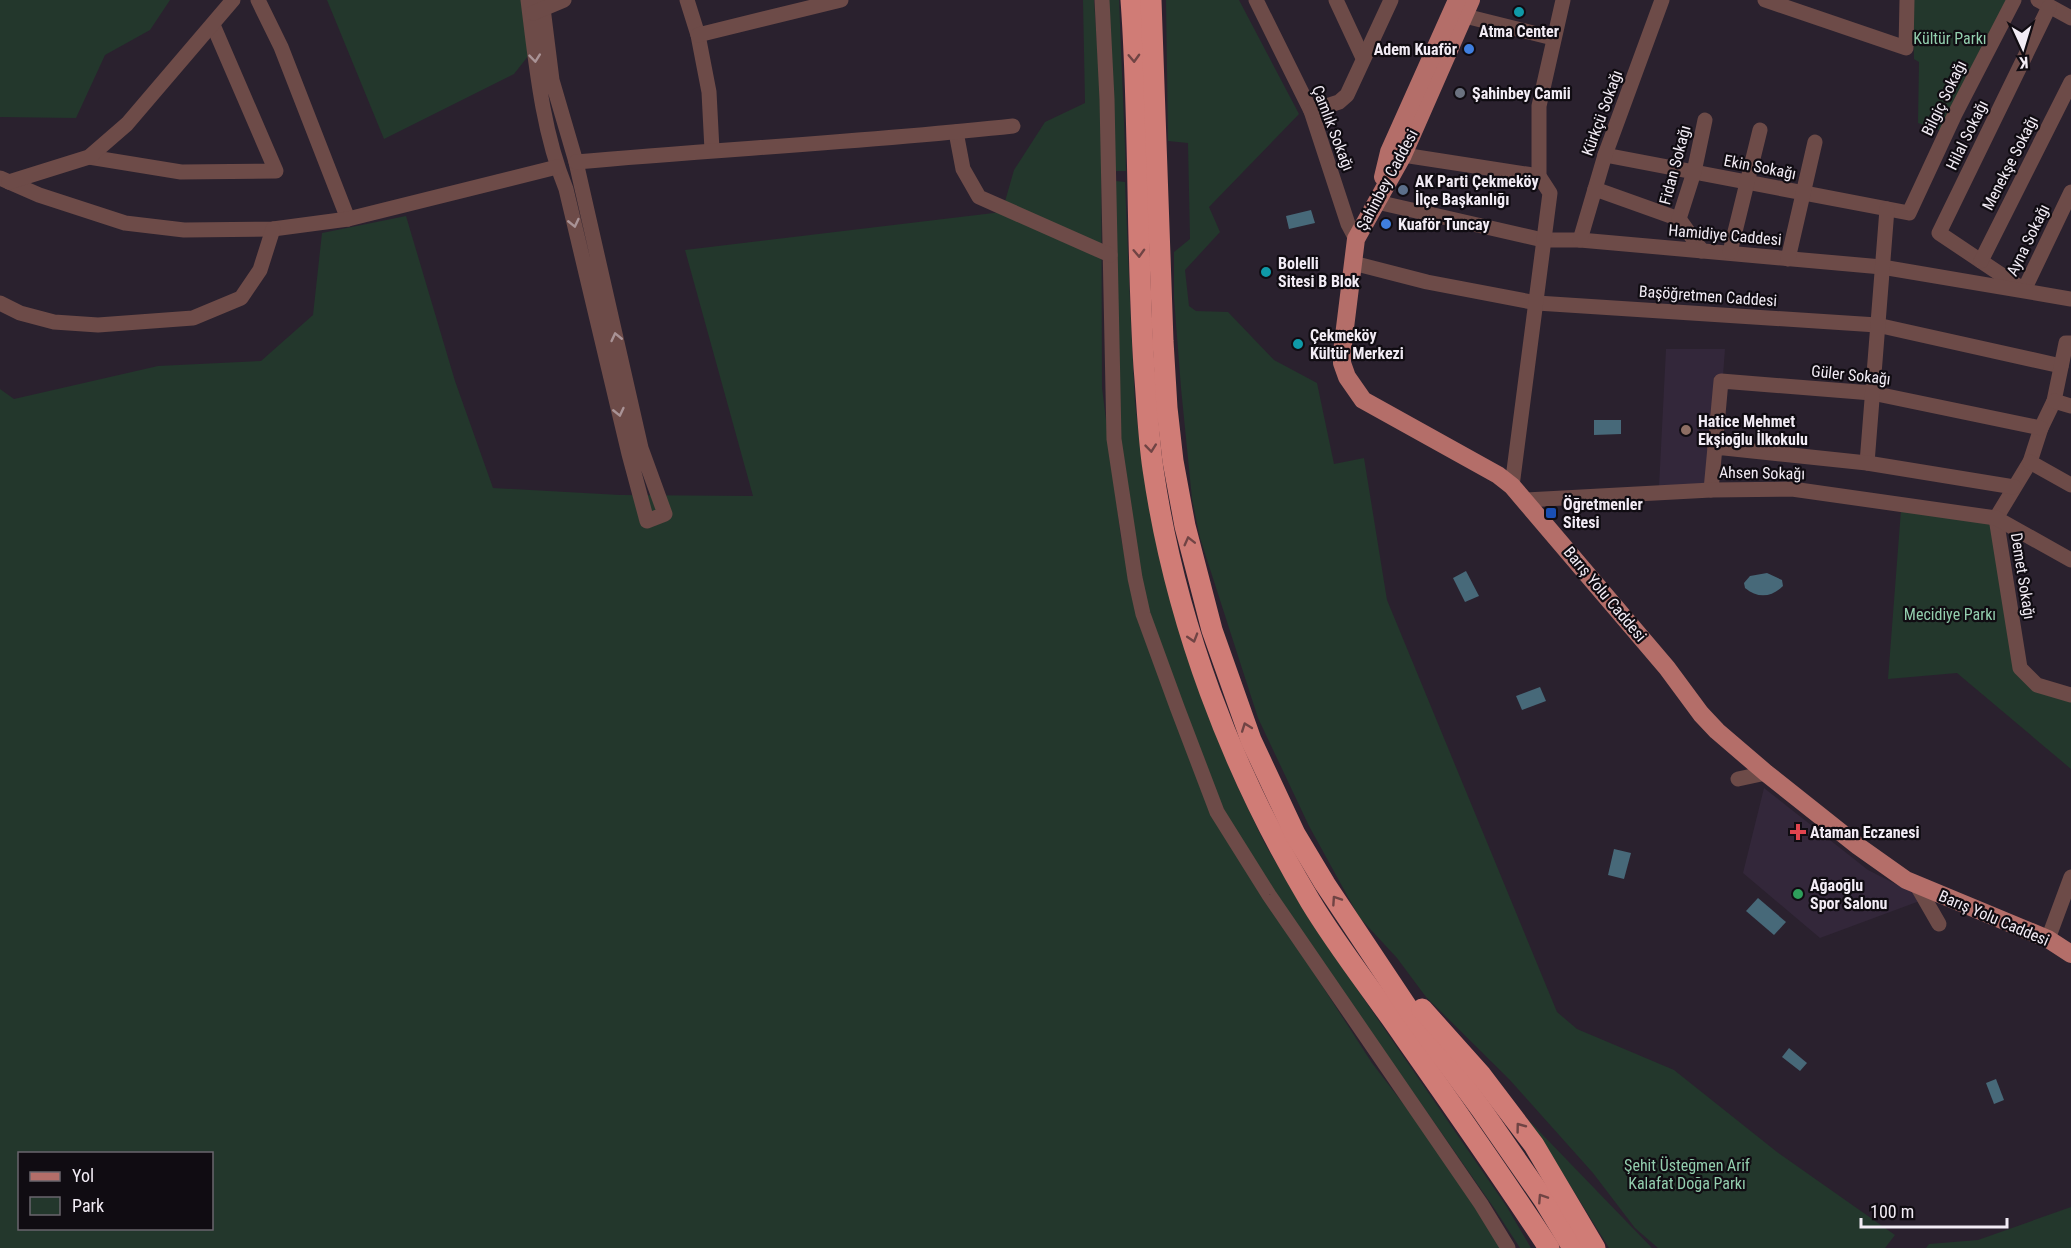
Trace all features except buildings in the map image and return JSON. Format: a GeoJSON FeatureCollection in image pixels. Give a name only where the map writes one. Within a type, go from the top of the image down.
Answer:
{"type":"FeatureCollection","features":[{"type":"Feature","properties":{"kind":"highway"},"geometry":{"type":"LineString","coordinates":[[1131,0],[1142,333],[1153,466],[1168,545],[1204,675],[1225,734],[1255,800],[1311,903],[1487,1153],[1549,1248]]}},
{"type":"Feature","properties":{"kind":"highway"},"geometry":{"type":"LineString","coordinates":[[1151,0],[1162,341],[1167,408],[1173,461],[1185,526],[1212,630],[1251,740],[1295,834],[1325,884],[1413,1016],[1544,1200],[1573,1248]]}},
{"type":"Feature","properties":{"kind":"highway"},"geometry":{"type":"LineString","coordinates":[[1359,935],[1385,962],[1413,998],[1495,1092],[1534,1145],[1595,1248]]}},
{"type":"Feature","properties":{"kind":"main road","name":"Şahinbey Caddesi"},"geometry":{"type":"LineString","coordinates":[[1363,400],[1347,377],[1342,363],[1356,239],[1402,155],[1464,5]]}},
{"type":"Feature","properties":{"kind":"main road"},"geometry":{"type":"LineString","coordinates":[[1377,202],[1389,152],[1464,5]]}},
{"type":"Feature","properties":{"kind":"main road","name":"Barış Yolu Caddesi"},"geometry":{"type":"LineString","coordinates":[[1363,400],[1498,475],[1512,486],[1667,668],[1701,714],[1717,731],[1858,846],[1906,880],[2048,939],[2071,954]]}},
{"type":"Feature","properties":{"kind":"street"},"geometry":{"type":"LineString","coordinates":[[89,157],[128,124],[233,0]]}},
{"type":"Feature","properties":{"kind":"street"},"geometry":{"type":"LineString","coordinates":[[258,0],[281,47],[348,219]]}},
{"type":"Feature","properties":{"kind":"street"},"geometry":{"type":"LineString","coordinates":[[536,6],[564,0]]}},
{"type":"Feature","properties":{"kind":"street"},"geometry":{"type":"LineString","coordinates":[[687,0],[698,35],[709,92],[712,150]]}},
{"type":"Feature","properties":{"kind":"street"},"geometry":{"type":"LineString","coordinates":[[698,35],[842,0]]}},
{"type":"Feature","properties":{"kind":"street"},"geometry":{"type":"LineString","coordinates":[[1102,0],[1107,99],[1114,439],[1135,578],[1154,645],[1217,812],[1269,895],[1481,1204],[1508,1248]]}},
{"type":"Feature","properties":{"kind":"street","name":"Çamlık Sokağı"},"geometry":{"type":"LineString","coordinates":[[1256,0],[1311,111],[1348,224],[1356,239]]}},
{"type":"Feature","properties":{"kind":"street"},"geometry":{"type":"LineString","coordinates":[[1336,0],[1363,58]]}},
{"type":"Feature","properties":{"kind":"street"},"geometry":{"type":"LineString","coordinates":[[1311,111],[1339,102],[1347,95],[1392,0]]}},
{"type":"Feature","properties":{"kind":"street"},"geometry":{"type":"LineString","coordinates":[[1512,486],[1550,192],[1539,177],[1539,105],[1563,0]]}},
{"type":"Feature","properties":{"kind":"street","name":"Kürkçü Sokağı"},"geometry":{"type":"LineString","coordinates":[[1580,240],[1605,155],[1662,0]]}},
{"type":"Feature","properties":{"kind":"street"},"geometry":{"type":"LineString","coordinates":[[1765,0],[1906,48],[1907,0]]}},
{"type":"Feature","properties":{"kind":"street","name":"Bilgiç Sokağı"},"geometry":{"type":"LineString","coordinates":[[1909,213],[1955,114],[2014,0]]}},
{"type":"Feature","properties":{"kind":"street"},"geometry":{"type":"LineString","coordinates":[[2042,2],[2071,18]]}},
{"type":"Feature","properties":{"kind":"street","name":"Hilal Sokağı"},"geometry":{"type":"LineString","coordinates":[[1982,261],[1939,233],[2042,2]]}},
{"type":"Feature","properties":{"kind":"street"},"geometry":{"type":"LineString","coordinates":[[1464,5],[1553,38]]}},
{"type":"Feature","properties":{"kind":"street"},"geometry":{"type":"LineString","coordinates":[[536,6],[552,80],[576,162],[642,448],[664,514],[647,521],[629,454],[567,189],[557,167],[537,78],[536,6]]}},
{"type":"Feature","properties":{"kind":"street"},"geometry":{"type":"LineString","coordinates":[[4,180],[89,157],[181,172],[276,171],[213,25]]}},
{"type":"Feature","properties":{"kind":"street","name":"Menekşe Sokağı"},"geometry":{"type":"LineString","coordinates":[[1982,261],[2071,82]]}},
{"type":"Feature","properties":{"kind":"street","name":"Fidan Sokağı"},"geometry":{"type":"LineString","coordinates":[[1679,219],[1694,172],[1705,120]]}},
{"type":"Feature","properties":{"kind":"street"},"geometry":{"type":"LineString","coordinates":[[576,162],[712,150],[907,138],[1012,126]]}},
{"type":"Feature","properties":{"kind":"street"},"geometry":{"type":"LineString","coordinates":[[1730,252],[1760,130]]}},
{"type":"Feature","properties":{"kind":"street"},"geometry":{"type":"LineString","coordinates":[[956,132],[963,168],[979,197],[1110,255]]}},
{"type":"Feature","properties":{"kind":"street"},"geometry":{"type":"LineString","coordinates":[[1788,259],[1815,142]]}},
{"type":"Feature","properties":{"kind":"street"},"geometry":{"type":"LineString","coordinates":[[557,167],[558,159],[565,154],[571,156],[576,162]]}},
{"type":"Feature","properties":{"kind":"street"},"geometry":{"type":"LineString","coordinates":[[1402,155],[1539,177]]}},
{"type":"Feature","properties":{"kind":"street","name":"Ekin Sokağı"},"geometry":{"type":"LineString","coordinates":[[1605,155],[1909,213]]}},
{"type":"Feature","properties":{"kind":"street"},"geometry":{"type":"LineString","coordinates":[[4,180],[39,195],[125,223],[184,230],[273,229],[348,219],[557,167]]}},
{"type":"Feature","properties":{"kind":"street"},"geometry":{"type":"LineString","coordinates":[[1595,189],[1679,219],[1702,251]]}},
{"type":"Feature","properties":{"kind":"street","name":"Ayna Sokağı"},"geometry":{"type":"LineString","coordinates":[[1982,261],[2024,290],[2071,192]]}},
{"type":"Feature","properties":{"kind":"street","name":"Hamidiye Caddesi"},"geometry":{"type":"LineString","coordinates":[[1377,202],[1543,240],[1580,240],[1882,267],[2071,299]]}},
{"type":"Feature","properties":{"kind":"street"},"geometry":{"type":"LineString","coordinates":[[1867,463],[1887,208]]}},
{"type":"Feature","properties":{"kind":"street"},"geometry":{"type":"LineString","coordinates":[[0,303],[20,313],[54,322],[98,325],[193,318],[241,298],[260,270],[273,229]]}},
{"type":"Feature","properties":{"kind":"street","name":"Başöğretmen Caddesi"},"geometry":{"type":"LineString","coordinates":[[1353,263],[1427,282],[1537,303],[1877,325],[2061,366]]}},
{"type":"Feature","properties":{"kind":"street","name":"Demet Sokağı"},"geometry":{"type":"LineString","coordinates":[[2071,343],[2066,343],[2054,401],[2041,428],[2030,462],[1996,518],[2020,668],[2037,685],[2071,695]]}},
{"type":"Feature","properties":{"kind":"street","name":"Güler Sokağı"},"geometry":{"type":"LineString","coordinates":[[1715,447],[1721,381],[1872,393],[2041,428]]}},
{"type":"Feature","properties":{"kind":"street"},"geometry":{"type":"LineString","coordinates":[[2054,401],[2071,406]]}},
{"type":"Feature","properties":{"kind":"street"},"geometry":{"type":"LineString","coordinates":[[1712,490],[1715,447],[1867,463],[2014,487]]}},
{"type":"Feature","properties":{"kind":"street"},"geometry":{"type":"LineString","coordinates":[[2030,462],[2071,485]]}},
{"type":"Feature","properties":{"kind":"street","name":"Ahsen Sokağı"},"geometry":{"type":"LineString","coordinates":[[1526,500],[1712,490],[1792,489],[1996,518]]}},
{"type":"Feature","properties":{"kind":"street"},"geometry":{"type":"LineString","coordinates":[[1996,518],[2071,560]]}},
{"type":"Feature","properties":{"kind":"street"},"geometry":{"type":"LineString","coordinates":[[1738,779],[1767,773]]}},
{"type":"Feature","properties":{"kind":"street"},"geometry":{"type":"LineString","coordinates":[[2048,939],[2068,896],[2071,877]]}},
{"type":"Feature","properties":{"kind":"street","name":"Barış Yolu Caddesi"},"geometry":{"type":"LineString","coordinates":[[1917,884],[1939,924]]}},
{"type":"Feature","properties":{"kind":"shaded area","name":"Hatice Mehmet Ekşioğlu İlkokulu"},"geometry":{"type":"Polygon","coordinates":[[[1666,349],[1725,349],[1723,376],[1714,377],[1707,484],[1659,487],[1666,349]]]}},
{"type":"Feature","properties":{"kind":"shaded area"},"geometry":{"type":"Polygon","coordinates":[[[1764,788],[1868,870],[1925,899],[1820,938],[1743,873],[1764,788]]]}},
{"type":"Feature","properties":{"kind":"green space"},"geometry":{"type":"Polygon","coordinates":[[[0,0],[170,0],[150,30],[105,55],[76,118],[0,117],[0,0]]]}},
{"type":"Feature","properties":{"kind":"green space"},"geometry":{"type":"Polygon","coordinates":[[[327,0],[521,0],[529,55],[514,74],[384,139],[327,0]]]}},
{"type":"Feature","properties":{"kind":"green space"},"geometry":{"type":"Polygon","coordinates":[[[1083,0],[1094,0],[1101,102],[1102,388],[1121,538],[1140,625],[1210,812],[1372,1063],[1434,1144],[1502,1248],[0,1248],[0,389],[14,399],[158,366],[261,361],[313,315],[322,233],[406,216],[455,381],[493,488],[620,495],[753,496],[685,250],[1002,212],[1014,170],[1045,122],[1085,103],[1083,0]]]}},
{"type":"Feature","properties":{"kind":"green space"},"geometry":{"type":"Polygon","coordinates":[[[1105,0],[1119,0],[1126,171],[1115,171],[1116,181],[1125,182],[1135,403],[1142,460],[1210,720],[1235,781],[1265,844],[1313,925],[1507,1207],[1531,1248],[1520,1248],[1282,905],[1222,809],[1148,617],[1118,439],[1105,0]]]}},
{"type":"Feature","properties":{"kind":"green space","name":"Şehit Üsteğmen Arif Kalafat Doğa Parkı"},"geometry":{"type":"Polygon","coordinates":[[[1166,0],[1239,0],[1299,114],[1209,207],[1220,232],[1185,270],[1189,306],[1196,311],[1228,312],[1274,360],[1317,383],[1334,464],[1364,458],[1387,600],[1557,1012],[1577,1029],[1674,1070],[1777,1152],[1895,1235],[1885,1248],[1658,1248],[1635,1228],[1593,1173],[1509,1079],[1426,997],[1397,958],[1359,917],[1309,826],[1258,718],[1200,538],[1192,499],[1174,298],[1174,252],[1190,239],[1188,143],[1168,141],[1166,0]]]}},
{"type":"Feature","properties":{"kind":"green space","name":"Kültür Parkı"},"geometry":{"type":"Polygon","coordinates":[[[1913,0],[2010,0],[1945,132],[1918,123],[1919,62],[1914,59],[1913,0]]]}},
{"type":"Feature","properties":{"kind":"green space","name":"Mecidiye Parkı"},"geometry":{"type":"Polygon","coordinates":[[[1901,510],[1993,524],[2018,673],[2071,702],[2071,769],[1957,673],[1888,679],[1901,510]]]}},
{"type":"Feature","properties":{"kind":"green space"},"geometry":{"type":"Polygon","coordinates":[[[1507,1098],[1652,1248],[1609,1248],[1550,1153],[1507,1098]]]}},
{"type":"Feature","properties":{"kind":"green space"},"geometry":{"type":"Polygon","coordinates":[[[2071,1207],[2071,1248],[1926,1248],[1929,1244],[1978,1240],[2071,1207]]]}},
{"type":"Feature","properties":{"kind":"water"},"geometry":{"type":"Polygon","coordinates":[[[1311,210],[1315,223],[1289,229],[1286,216],[1311,210]]]}},
{"type":"Feature","properties":{"kind":"water"},"geometry":{"type":"Polygon","coordinates":[[[1594,420],[1621,420],[1621,434],[1594,435],[1594,420]]]}},
{"type":"Feature","properties":{"kind":"water"},"geometry":{"type":"Polygon","coordinates":[[[1466,571],[1479,596],[1465,602],[1453,578],[1466,571]]]}},
{"type":"Feature","properties":{"kind":"water"},"geometry":{"type":"Polygon","coordinates":[[[1767,573],[1782,580],[1783,586],[1765,595],[1755,594],[1745,588],[1744,583],[1750,576],[1767,573]]]}},
{"type":"Feature","properties":{"kind":"water"},"geometry":{"type":"Polygon","coordinates":[[[1540,687],[1546,701],[1522,710],[1516,696],[1540,687]]]}},
{"type":"Feature","properties":{"kind":"water"},"geometry":{"type":"Polygon","coordinates":[[[1614,849],[1631,853],[1624,879],[1608,875],[1614,849]]]}},
{"type":"Feature","properties":{"kind":"water"},"geometry":{"type":"Polygon","coordinates":[[[1758,898],[1786,922],[1774,935],[1746,911],[1758,898]]]}},
{"type":"Feature","properties":{"kind":"water"},"geometry":{"type":"Polygon","coordinates":[[[1789,1048],[1807,1063],[1800,1071],[1782,1057],[1789,1048]]]}},
{"type":"Feature","properties":{"kind":"water"},"geometry":{"type":"Polygon","coordinates":[[[1996,1079],[2004,1100],[1994,1104],[1986,1083],[1996,1079]]]}},
{"type":"Feature","properties":{"kind":"place","name":"Atma Center"},"geometry":{"type":"Point","coordinates":[1519,12]}},
{"type":"Feature","properties":{"kind":"place","name":"Adem Kuaför"},"geometry":{"type":"Point","coordinates":[1469,49]}},
{"type":"Feature","properties":{"kind":"place","name":"Şahinbey Camii"},"geometry":{"type":"Point","coordinates":[1460,93]}},
{"type":"Feature","properties":{"kind":"place","name":"AK Parti Çekmeköy İlçe Başkanlığı"},"geometry":{"type":"Point","coordinates":[1403,190]}},
{"type":"Feature","properties":{"kind":"place","name":"Kuaför Tuncay"},"geometry":{"type":"Point","coordinates":[1386,224]}},
{"type":"Feature","properties":{"kind":"place","name":"Bolelli Sitesi B Blok"},"geometry":{"type":"Point","coordinates":[1266,272]}},
{"type":"Feature","properties":{"kind":"place","name":"Çekmeköy Kültür Merkezi"},"geometry":{"type":"Point","coordinates":[1298,344]}},
{"type":"Feature","properties":{"kind":"place","name":"Hatice Mehmet Ekşioğlu İlkokulu"},"geometry":{"type":"Point","coordinates":[1686,430]}},
{"type":"Feature","properties":{"kind":"place","name":"Öğretmenler Sitesi"},"geometry":{"type":"Point","coordinates":[1551,513]}},
{"type":"Feature","properties":{"kind":"place","name":"Ataman Eczanesi"},"geometry":{"type":"Point","coordinates":[1798,832]}},
{"type":"Feature","properties":{"kind":"place","name":"Ağaoğlu Spor Salonu"},"geometry":{"type":"Point","coordinates":[1798,894]}}]}
